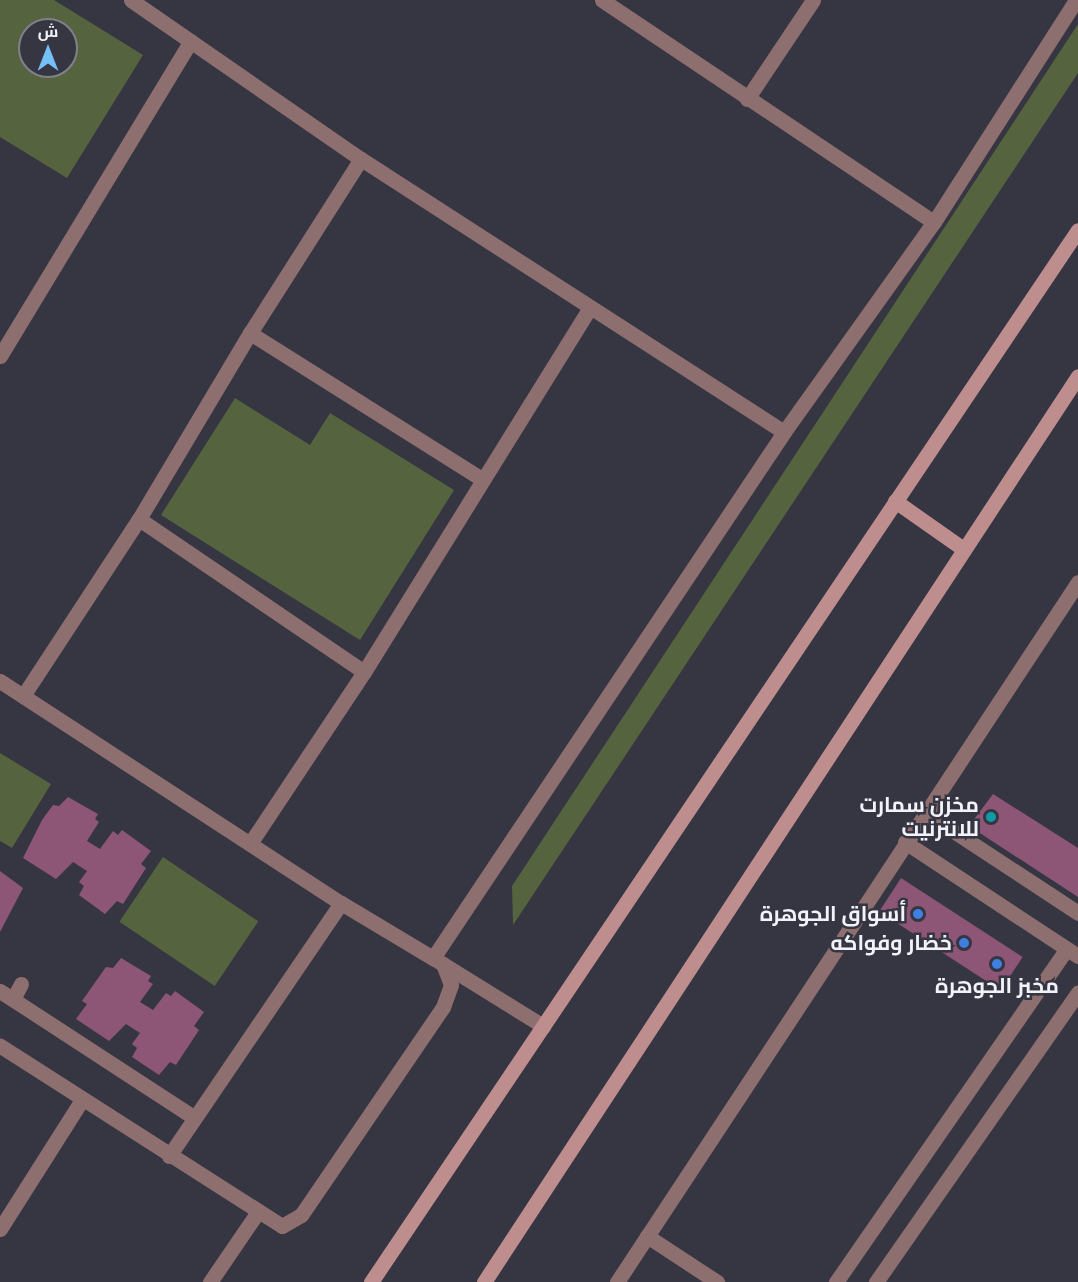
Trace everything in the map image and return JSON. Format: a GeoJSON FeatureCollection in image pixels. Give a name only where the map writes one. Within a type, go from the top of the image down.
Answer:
{"type":"FeatureCollection","features":[{"type":"Feature","properties":{"kind":"main road"},"geometry":{"type":"LineString","coordinates":[[371,1282],[1078,230]]}},
{"type":"Feature","properties":{"kind":"main road"},"geometry":{"type":"LineString","coordinates":[[484,1282],[963,548],[1078,376]]}},
{"type":"Feature","properties":{"kind":"main road"},"geometry":{"type":"LineString","coordinates":[[895,501],[963,548]]}},
{"type":"Feature","properties":{"kind":"street"},"geometry":{"type":"LineString","coordinates":[[131,0],[361,159],[784,432]]}},
{"type":"Feature","properties":{"kind":"street"},"geometry":{"type":"LineString","coordinates":[[602,0],[933,222]]}},
{"type":"Feature","properties":{"kind":"street"},"geometry":{"type":"LineString","coordinates":[[747,99],[813,0]]}},
{"type":"Feature","properties":{"kind":"street"},"geometry":{"type":"LineString","coordinates":[[438,961],[784,432],[933,222],[1076,0]]}},
{"type":"Feature","properties":{"kind":"street"},"geometry":{"type":"LineString","coordinates":[[0,356],[190,41]]}},
{"type":"Feature","properties":{"kind":"street"},"geometry":{"type":"LineString","coordinates":[[23,696],[140,519],[250,333],[361,159]]}},
{"type":"Feature","properties":{"kind":"street"},"geometry":{"type":"LineString","coordinates":[[251,842],[364,672],[590,308]]}},
{"type":"Feature","properties":{"kind":"street"},"geometry":{"type":"LineString","coordinates":[[250,333],[483,480]]}},
{"type":"Feature","properties":{"kind":"street"},"geometry":{"type":"LineString","coordinates":[[140,519],[364,672]]}},
{"type":"Feature","properties":{"kind":"street"},"geometry":{"type":"LineString","coordinates":[[617,1282],[1078,582]]}},
{"type":"Feature","properties":{"kind":"street"},"geometry":{"type":"LineString","coordinates":[[0,681],[251,842],[340,903],[543,1026]]}},
{"type":"Feature","properties":{"kind":"street"},"geometry":{"type":"LineString","coordinates":[[926,813],[1078,913]]}},
{"type":"Feature","properties":{"kind":"street"},"geometry":{"type":"LineString","coordinates":[[836,1282],[1075,954],[905,842]]}},
{"type":"Feature","properties":{"kind":"street"},"geometry":{"type":"LineString","coordinates":[[169,1156],[193,1117],[340,903]]}},
{"type":"Feature","properties":{"kind":"street"},"geometry":{"type":"LineString","coordinates":[[0,1046],[257,1213],[282,1226],[301,1215],[449,996],[449,974],[438,961]]}},
{"type":"Feature","properties":{"kind":"street"},"geometry":{"type":"LineString","coordinates":[[21,984],[7,995],[193,1117]]}},
{"type":"Feature","properties":{"kind":"street"},"geometry":{"type":"LineString","coordinates":[[876,1282],[1078,992]]}},
{"type":"Feature","properties":{"kind":"street"},"geometry":{"type":"LineString","coordinates":[[0,1229],[82,1100]]}},
{"type":"Feature","properties":{"kind":"street"},"geometry":{"type":"LineString","coordinates":[[210,1282],[257,1213]]}},
{"type":"Feature","properties":{"kind":"street"},"geometry":{"type":"LineString","coordinates":[[647,1236],[717,1282]]}},
{"type":"Feature","properties":{"kind":"green space"},"geometry":{"type":"Polygon","coordinates":[[[0,0],[54,0],[143,55],[67,178],[0,137],[0,0]]]}},
{"type":"Feature","properties":{"kind":"green space"},"geometry":{"type":"Polygon","coordinates":[[[1078,24],[1078,73],[513,925],[512,886],[1078,24]]]}},
{"type":"Feature","properties":{"kind":"green space"},"geometry":{"type":"Polygon","coordinates":[[[235,398],[310,445],[330,413],[454,490],[360,640],[161,515],[235,398]]]}},
{"type":"Feature","properties":{"kind":"green space"},"geometry":{"type":"Polygon","coordinates":[[[0,753],[51,784],[12,848],[0,841],[0,753]]]}},
{"type":"Feature","properties":{"kind":"green space"},"geometry":{"type":"Polygon","coordinates":[[[163,857],[258,921],[215,986],[119,922],[163,857]]]}},
{"type":"Feature","properties":{"kind":"building"},"geometry":{"type":"Polygon","coordinates":[[[993,794],[1078,848],[1078,897],[969,826],[993,794]]]}},
{"type":"Feature","properties":{"kind":"building"},"geometry":{"type":"Polygon","coordinates":[[[68,797],[98,814],[95,819],[99,822],[87,841],[100,849],[113,831],[118,835],[122,830],[151,851],[141,864],[146,868],[123,904],[117,901],[105,914],[79,895],[84,886],[79,882],[87,871],[73,862],[56,879],[23,858],[42,820],[53,805],[59,806],[68,797]]]}},
{"type":"Feature","properties":{"kind":"building"},"geometry":{"type":"Polygon","coordinates":[[[0,871],[23,888],[0,932],[0,871]]]}},
{"type":"Feature","properties":{"kind":"building"},"geometry":{"type":"Polygon","coordinates":[[[901,878],[1023,957],[1001,991],[879,912],[901,878]]]}},
{"type":"Feature","properties":{"kind":"building"},"geometry":{"type":"Polygon","coordinates":[[[121,958],[151,976],[148,981],[153,984],[140,1002],[153,1010],[166,993],[171,996],[175,991],[204,1012],[194,1026],[199,1030],[176,1065],[170,1062],[159,1075],[132,1057],[137,1048],[132,1044],[140,1033],[126,1024],[109,1041],[76,1019],[87,1004],[82,1001],[106,967],[113,968],[121,958]]]}},
{"type":"Feature","properties":{"kind":"place","name":"مخزن سمارت للانترنيت"},"geometry":{"type":"Point","coordinates":[991,817]}},
{"type":"Feature","properties":{"kind":"place","name":"أسواق الجوهرة"},"geometry":{"type":"Point","coordinates":[918,914]}},
{"type":"Feature","properties":{"kind":"place","name":"خضار وفواكه"},"geometry":{"type":"Point","coordinates":[964,943]}},
{"type":"Feature","properties":{"kind":"place","name":"مخبز الجوهرة"},"geometry":{"type":"Point","coordinates":[997,964]}}]}
